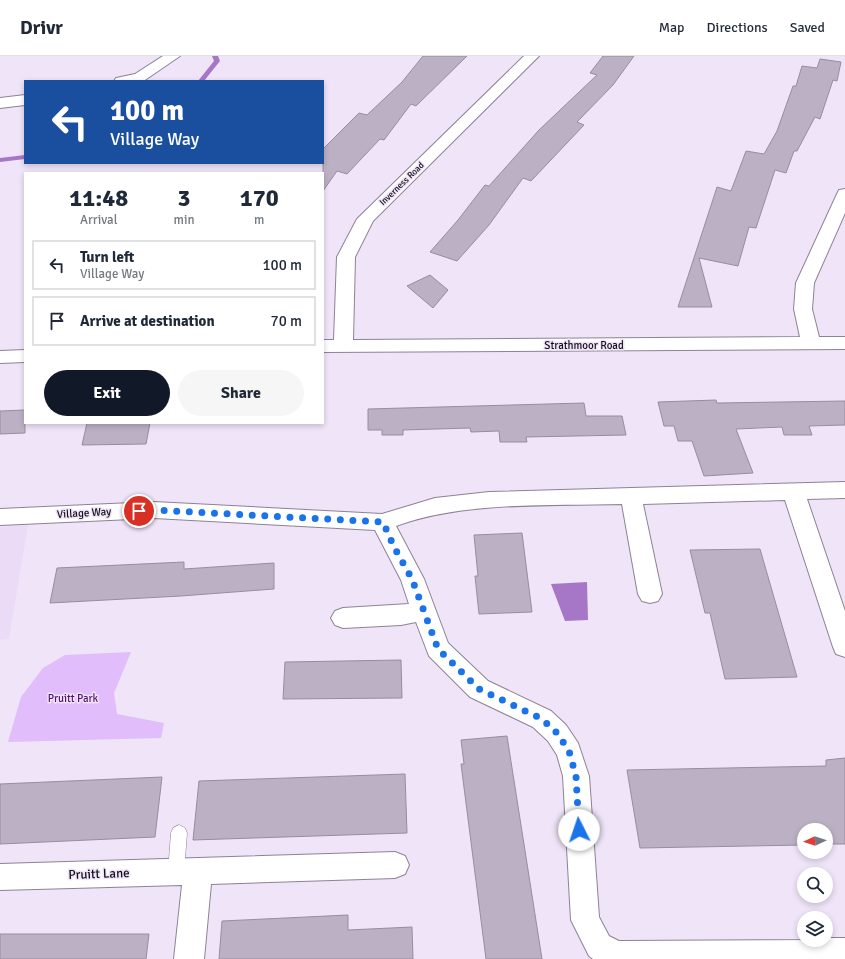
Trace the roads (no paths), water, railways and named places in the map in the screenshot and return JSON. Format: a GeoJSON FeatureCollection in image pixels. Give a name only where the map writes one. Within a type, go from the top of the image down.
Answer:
{"type":"FeatureCollection","features":[{"type":"Feature","properties":{"kind":"street"},"geometry":{"type":"LineString","coordinates":[[126,80],[140,77],[173,56]]}},
{"type":"Feature","properties":{"kind":"street","name":"Inverness Road"},"geometry":{"type":"LineString","coordinates":[[344,346],[346,257],[366,219],[532,56]]}},
{"type":"Feature","properties":{"kind":"street"},"geometry":{"type":"LineString","coordinates":[[0,103],[24,100]]}},
{"type":"Feature","properties":{"kind":"street"},"geometry":{"type":"LineString","coordinates":[[811,344],[803,310],[805,283],[845,194]]}},
{"type":"Feature","properties":{"kind":"street","name":"Strathmoor Road"},"geometry":{"type":"LineString","coordinates":[[324,346],[845,343]]}},
{"type":"Feature","properties":{"kind":"street"},"geometry":{"type":"LineString","coordinates":[[0,357],[24,356]]}},
{"type":"Feature","properties":{"kind":"street"},"geometry":{"type":"LineString","coordinates":[[845,490],[489,500],[451,503],[414,510],[383,522],[394,547],[412,579],[438,649],[479,689],[542,719],[557,733],[569,751],[576,776],[585,920],[599,946],[616,956],[845,953]]}},
{"type":"Feature","properties":{"kind":"street"},"geometry":{"type":"LineString","coordinates":[[793,491],[845,647]]}},
{"type":"Feature","properties":{"kind":"street"},"geometry":{"type":"LineString","coordinates":[[631,496],[650,594]]}},
{"type":"Feature","properties":{"kind":"street","name":"Village Way"},"geometry":{"type":"LineString","coordinates":[[0,517],[154,510],[383,522]]}},
{"type":"Feature","properties":{"kind":"street"},"geometry":{"type":"LineString","coordinates":[[343,618],[401,615],[423,611]]}},
{"type":"Feature","properties":{"kind":"street","name":"Pruitt Lane"},"geometry":{"type":"LineString","coordinates":[[0,877],[395,865]]}},
{"type":"Feature","properties":{"kind":"street"},"geometry":{"type":"LineString","coordinates":[[187,871],[189,959]]}},
{"type":"Feature","properties":{"kind":"lane"},"geometry":{"type":"LineString","coordinates":[[179,833],[187,871]]}},
{"type":"Feature","properties":{"kind":"waterway"},"geometry":{"type":"LineString","coordinates":[[202,80],[217,61],[215,56]]}},
{"type":"Feature","properties":{"kind":"waterway"},"geometry":{"type":"LineString","coordinates":[[0,160],[24,157]]}},
{"type":"Feature","properties":{"kind":"park label","name":"Pruitt Park"},"geometry":{"type":"Point","coordinates":[73,698]}}]}
